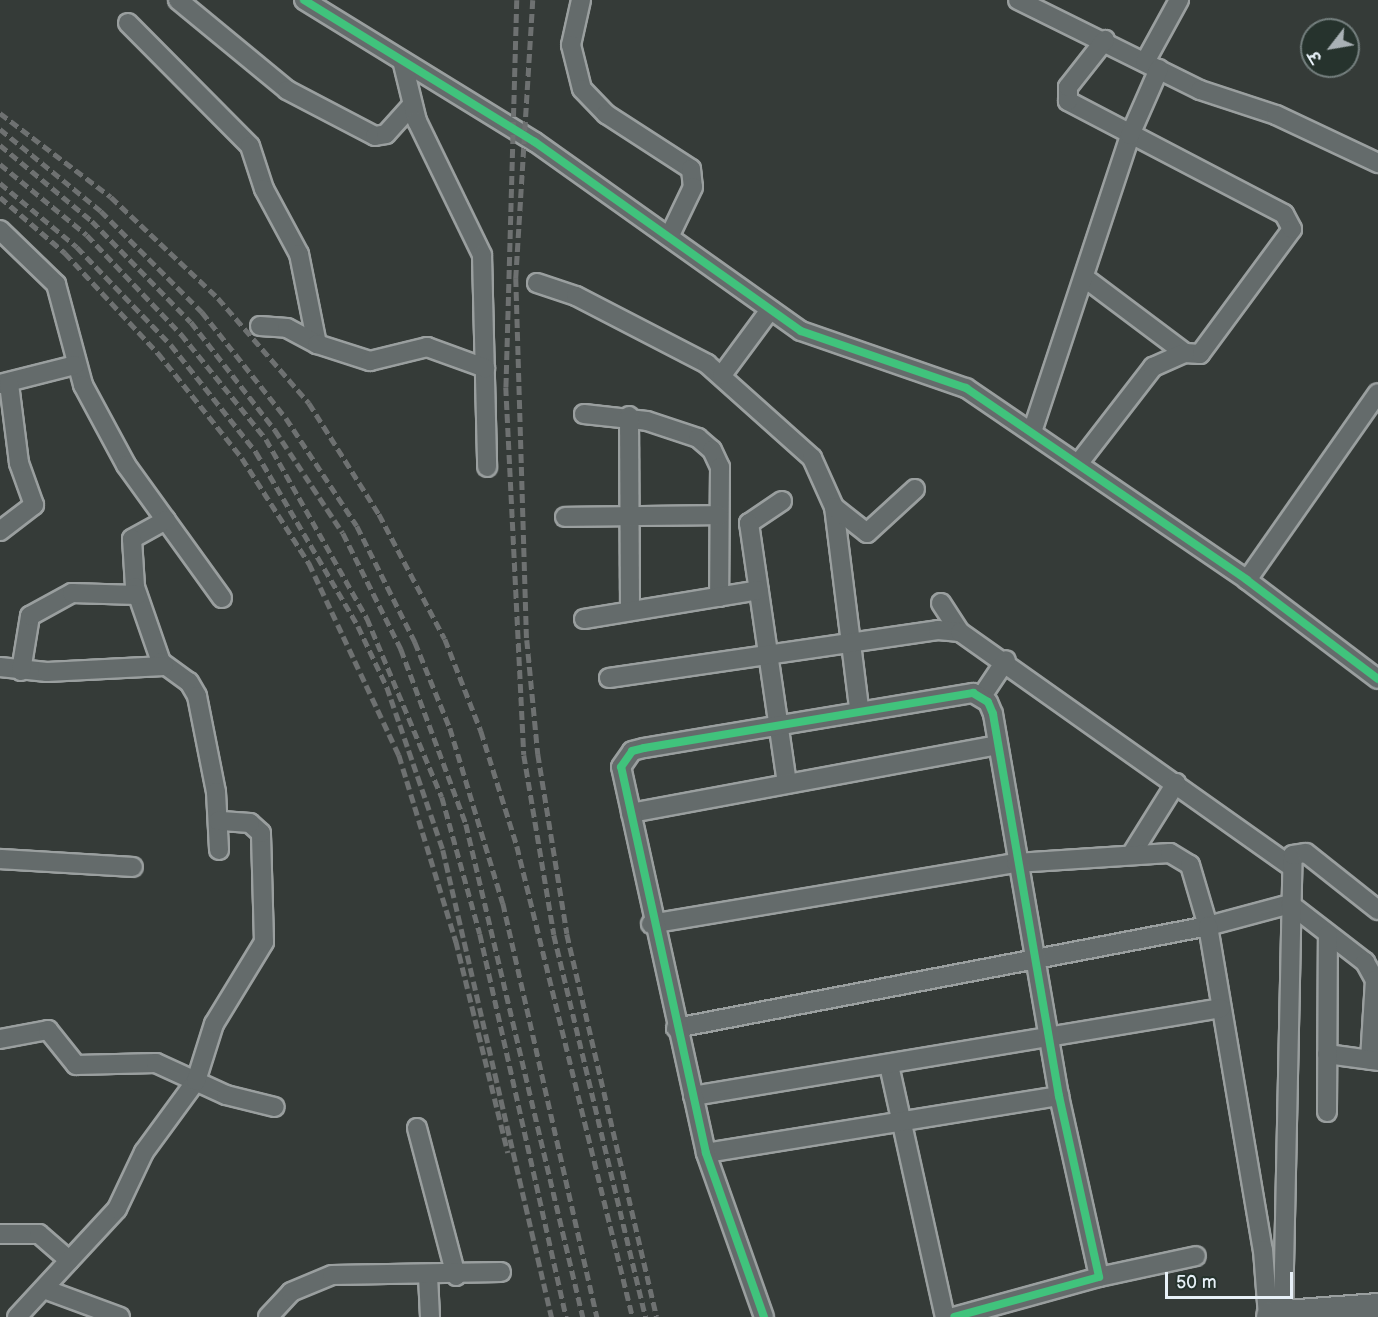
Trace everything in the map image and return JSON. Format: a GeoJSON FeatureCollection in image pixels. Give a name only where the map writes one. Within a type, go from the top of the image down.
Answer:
{"type":"FeatureCollection","features":[{"type":"Feature","properties":{"kind":"highway"},"geometry":{"type":"LineString","coordinates":[[1274,1316],[1378,1309]]}},
{"type":"Feature","properties":{"kind":"street"},"geometry":{"type":"LineString","coordinates":[[178,0],[287,90],[375,136],[386,134],[411,106]]}},
{"type":"Feature","properties":{"kind":"street"},"geometry":{"type":"LineString","coordinates":[[304,0],[403,64],[535,142],[770,310],[821,342],[966,388],[1247,580],[1378,679]]}},
{"type":"Feature","properties":{"kind":"street"},"geometry":{"type":"LineString","coordinates":[[581,0],[571,45],[582,88],[606,114],[691,170],[693,187],[669,237]]}},
{"type":"Feature","properties":{"kind":"street"},"geometry":{"type":"LineString","coordinates":[[1018,0],[1105,40],[1152,65],[1378,163]]}},
{"type":"Feature","properties":{"kind":"street"},"geometry":{"type":"LineString","coordinates":[[1032,432],[1085,278],[1152,65],[1179,0]]}},
{"type":"Feature","properties":{"kind":"street"},"geometry":{"type":"LineString","coordinates":[[128,22],[250,146],[264,189],[299,254],[317,344]]}},
{"type":"Feature","properties":{"kind":"street"},"geometry":{"type":"LineString","coordinates":[[1078,464],[1153,367],[1185,353],[1204,351],[1292,229],[1291,221],[1068,101],[1068,87],[1105,40]]}},
{"type":"Feature","properties":{"kind":"street"},"geometry":{"type":"LineString","coordinates":[[403,64],[411,106],[482,255],[487,467]]}},
{"type":"Feature","properties":{"kind":"street"},"geometry":{"type":"LineString","coordinates":[[0,230],[64,296],[75,365],[126,465],[222,598]]}},
{"type":"Feature","properties":{"kind":"street"},"geometry":{"type":"LineString","coordinates":[[1085,278],[1185,353]]}},
{"type":"Feature","properties":{"kind":"street"},"geometry":{"type":"LineString","coordinates":[[537,283],[586,301],[722,375],[812,458],[834,507],[859,709]]}},
{"type":"Feature","properties":{"kind":"street"},"geometry":{"type":"LineString","coordinates":[[722,375],[770,310]]}},
{"type":"Feature","properties":{"kind":"street"},"geometry":{"type":"LineString","coordinates":[[260,326],[287,328],[317,344],[382,362],[427,347],[484,368]]}},
{"type":"Feature","properties":{"kind":"street"},"geometry":{"type":"LineString","coordinates":[[0,531],[34,505],[19,463],[4,384],[75,365]]}},
{"type":"Feature","properties":{"kind":"street"},"geometry":{"type":"LineString","coordinates":[[1247,580],[1378,393]]}},
{"type":"Feature","properties":{"kind":"street"},"geometry":{"type":"LineString","coordinates":[[584,414],[629,416],[698,438],[712,450],[720,467],[719,597]]}},
{"type":"Feature","properties":{"kind":"street"},"geometry":{"type":"LineString","coordinates":[[629,416],[630,611]]}},
{"type":"Feature","properties":{"kind":"street"},"geometry":{"type":"LineString","coordinates":[[834,507],[867,533],[915,489]]}},
{"type":"Feature","properties":{"kind":"street"},"geometry":{"type":"LineString","coordinates":[[782,501],[749,523],[787,783]]}},
{"type":"Feature","properties":{"kind":"street"},"geometry":{"type":"LineString","coordinates":[[566,517],[719,515]]}},
{"type":"Feature","properties":{"kind":"street"},"geometry":{"type":"LineString","coordinates":[[164,666],[137,595],[129,544],[166,520]]}},
{"type":"Feature","properties":{"kind":"street"},"geometry":{"type":"LineString","coordinates":[[584,619],[759,590]]}},
{"type":"Feature","properties":{"kind":"street"},"geometry":{"type":"LineString","coordinates":[[21,670],[30,616],[72,593],[137,595]]}},
{"type":"Feature","properties":{"kind":"street"},"geometry":{"type":"LineString","coordinates":[[941,603],[960,632],[1006,660],[1290,866]]}},
{"type":"Feature","properties":{"kind":"street"},"geometry":{"type":"LineString","coordinates":[[609,678],[960,632]]}},
{"type":"Feature","properties":{"kind":"street"},"geometry":{"type":"LineString","coordinates":[[982,696],[1006,660]]}},
{"type":"Feature","properties":{"kind":"street"},"geometry":{"type":"LineString","coordinates":[[0,667],[21,670],[164,666],[183,677],[197,696],[218,821],[219,850]]}},
{"type":"Feature","properties":{"kind":"street"},"geometry":{"type":"LineString","coordinates":[[764,1317],[706,1153],[651,924],[621,767],[632,751],[778,722],[859,709],[982,696]]}},
{"type":"Feature","properties":{"kind":"street"},"geometry":{"type":"LineString","coordinates":[[982,696],[993,714],[1016,863],[1059,1096],[1099,1277]]}},
{"type":"Feature","properties":{"kind":"street"},"geometry":{"type":"LineString","coordinates":[[631,813],[998,745]]}},
{"type":"Feature","properties":{"kind":"street"},"geometry":{"type":"LineString","coordinates":[[1131,855],[1176,783]]}},
{"type":"Feature","properties":{"kind":"street"},"geometry":{"type":"LineString","coordinates":[[17,1317],[69,1260],[106,1226],[144,1152],[196,1081],[214,1024],[264,942],[261,833],[250,823],[218,821]]}},
{"type":"Feature","properties":{"kind":"street"},"geometry":{"type":"LineString","coordinates":[[1274,1316],[1290,866],[1293,855],[1306,853],[1378,910]]}},
{"type":"Feature","properties":{"kind":"street"},"geometry":{"type":"LineString","coordinates":[[651,924],[1016,863],[1131,855],[1182,856],[1190,865],[1208,926],[1274,1316]]}},
{"type":"Feature","properties":{"kind":"street"},"geometry":{"type":"LineString","coordinates":[[0,859],[133,867]]}},
{"type":"Feature","properties":{"kind":"street"},"geometry":{"type":"LineString","coordinates":[[676,1028],[1208,926],[1290,904]]}},
{"type":"Feature","properties":{"kind":"street"},"geometry":{"type":"LineString","coordinates":[[1290,904],[1372,971],[1374,1060],[1327,1054]]}},
{"type":"Feature","properties":{"kind":"street"},"geometry":{"type":"LineString","coordinates":[[1327,1112],[1328,935]]}},
{"type":"Feature","properties":{"kind":"street"},"geometry":{"type":"LineString","coordinates":[[693,1096],[1049,1040],[1221,1008]]}},
{"type":"Feature","properties":{"kind":"street"},"geometry":{"type":"LineString","coordinates":[[0,1040],[48,1030],[76,1065],[156,1063],[196,1081],[275,1107]]}},
{"type":"Feature","properties":{"kind":"street"},"geometry":{"type":"LineString","coordinates":[[889,1065],[945,1317]]}},
{"type":"Feature","properties":{"kind":"street"},"geometry":{"type":"LineString","coordinates":[[706,1153],[903,1124],[1059,1096]]}},
{"type":"Feature","properties":{"kind":"street"},"geometry":{"type":"LineString","coordinates":[[417,1128],[456,1276]]}},
{"type":"Feature","properties":{"kind":"street"},"geometry":{"type":"LineString","coordinates":[[0,1234],[39,1234],[69,1260]]}},
{"type":"Feature","properties":{"kind":"street"},"geometry":{"type":"LineString","coordinates":[[954,1317],[1099,1277],[1196,1256]]}},
{"type":"Feature","properties":{"kind":"street"},"geometry":{"type":"LineString","coordinates":[[268,1317],[291,1292],[332,1275],[456,1276],[501,1272]]}},
{"type":"Feature","properties":{"kind":"street"},"geometry":{"type":"LineString","coordinates":[[428,1276],[430,1317]]}},
{"type":"Feature","properties":{"kind":"street"},"geometry":{"type":"LineString","coordinates":[[44,1289],[120,1317]]}},
{"type":"Feature","properties":{"kind":"railway"},"geometry":{"type":"LineString","coordinates":[[517,0],[506,387],[524,755],[554,935],[646,1317]]}},
{"type":"Feature","properties":{"kind":"railway"},"geometry":{"type":"LineString","coordinates":[[533,0],[516,278],[527,640],[538,754],[567,934],[657,1317]]}},
{"type":"Feature","properties":{"kind":"railway"},"geometry":{"type":"LineString","coordinates":[[0,113],[111,197],[218,298],[309,403],[379,514],[445,639],[481,731],[517,846],[633,1317]]}},
{"type":"Feature","properties":{"kind":"railway"},"geometry":{"type":"LineString","coordinates":[[0,129],[101,211],[202,312],[286,418],[357,526],[415,642],[450,728],[503,903],[597,1317]]}},
{"type":"Feature","properties":{"kind":"railway"},"geometry":{"type":"LineString","coordinates":[[0,145],[92,221],[191,322],[275,430],[343,533],[401,649],[466,824],[583,1317]]}},
{"type":"Feature","properties":{"kind":"railway"},"geometry":{"type":"LineString","coordinates":[[0,164],[87,235],[181,334],[266,439],[367,618],[442,797],[480,934],[566,1317]]}},
{"type":"Feature","properties":{"kind":"railway"},"geometry":{"type":"LineString","coordinates":[[0,183],[77,247],[171,345],[256,452],[358,626],[387,687],[443,850],[552,1317]]}},
{"type":"Feature","properties":{"kind":"railway"},"geometry":{"type":"LineString","coordinates":[[0,197],[65,253],[158,353],[242,458],[309,563],[399,755],[456,941],[508,1153]]}},
{"type":"Feature","properties":{"kind":"cycle path"},"geometry":{"type":"LineString","coordinates":[[304,0],[535,142],[801,331],[966,388],[1247,580],[1378,679]]}},
{"type":"Feature","properties":{"kind":"cycle path"},"geometry":{"type":"LineString","coordinates":[[764,1317],[706,1153],[621,767],[632,751],[644,748],[973,693],[988,702],[993,714],[1059,1096],[1099,1277],[954,1317]]}}]}
